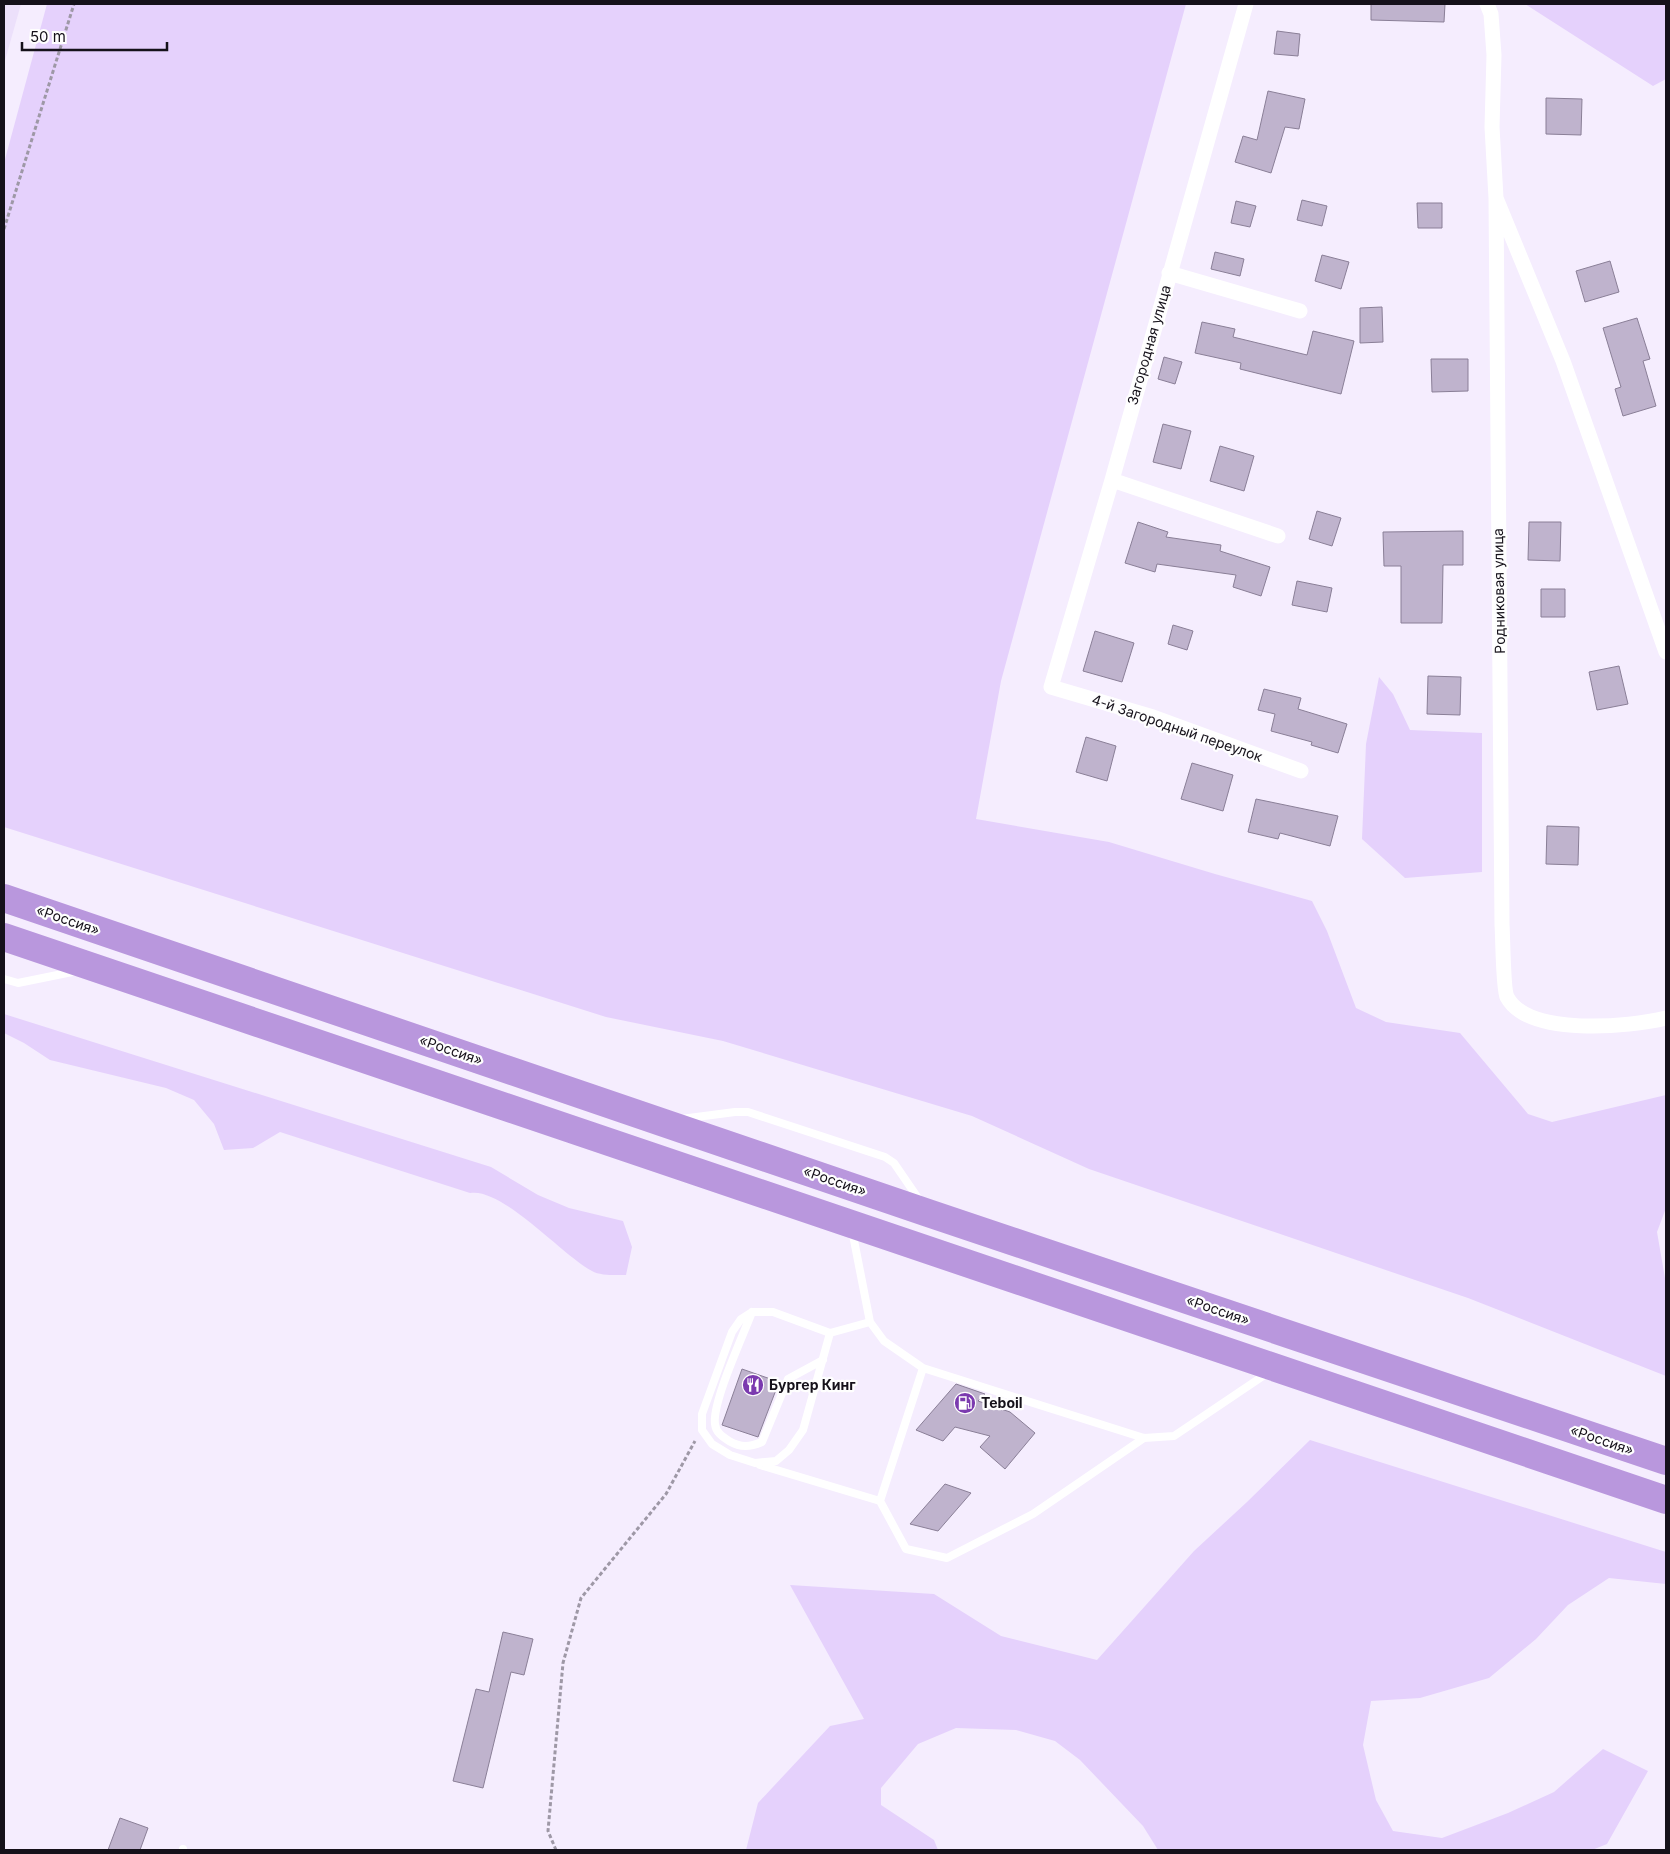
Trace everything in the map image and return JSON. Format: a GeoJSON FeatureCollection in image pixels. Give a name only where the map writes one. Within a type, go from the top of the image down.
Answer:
{"type":"FeatureCollection","features":[{"type":"Feature","properties":{"kind":"highway","name":"«Россия»"},"geometry":{"type":"LineString","coordinates":[[4,898],[928,1213],[1666,1461]]}},
{"type":"Feature","properties":{"kind":"highway"},"geometry":{"type":"LineString","coordinates":[[4,937],[1666,1500]]}},
{"type":"Feature","properties":{"kind":"street","name":"Загородная улица"},"geometry":{"type":"LineString","coordinates":[[1051,687],[1112,480],[1246,4]]}},
{"type":"Feature","properties":{"kind":"street","name":"Родниковая улица"},"geometry":{"type":"LineString","coordinates":[[1487,4],[1490,14],[1494,55],[1492,127],[1496,198],[1502,905],[1506,996],[1516,1008],[1529,1016],[1547,1022],[1576,1026],[1615,1026],[1666,1018]]}},
{"type":"Feature","properties":{"kind":"street"},"geometry":{"type":"LineString","coordinates":[[1496,198],[1563,361],[1666,652]]}},
{"type":"Feature","properties":{"kind":"street"},"geometry":{"type":"LineString","coordinates":[[1169,273],[1300,311]]}},
{"type":"Feature","properties":{"kind":"street"},"geometry":{"type":"LineString","coordinates":[[1112,480],[1278,536]]}},
{"type":"Feature","properties":{"kind":"street","name":"4-й Загородный переулок"},"geometry":{"type":"LineString","coordinates":[[1051,687],[1153,717],[1301,771]]}},
{"type":"Feature","properties":{"kind":"lane"},"geometry":{"type":"LineString","coordinates":[[4,979],[18,983],[94,968]]}},
{"type":"Feature","properties":{"kind":"lane"},"geometry":{"type":"LineString","coordinates":[[661,1122],[748,1112],[886,1157],[894,1163],[928,1213]]}},
{"type":"Feature","properties":{"kind":"lane"},"geometry":{"type":"LineString","coordinates":[[851,1223],[870,1322],[884,1341],[923,1368],[1144,1438],[1174,1436],[1276,1367]]}},
{"type":"Feature","properties":{"kind":"lane"},"geometry":{"type":"LineString","coordinates":[[870,1322],[830,1333],[773,1312],[752,1312],[741,1319],[732,1332],[702,1414],[702,1430],[712,1444],[730,1455],[880,1501],[906,1549],[947,1558],[1033,1514],[1144,1438]]}},
{"type":"Feature","properties":{"kind":"lane"},"geometry":{"type":"LineString","coordinates":[[752,1312],[716,1406],[714,1426],[720,1435],[735,1444],[750,1447],[762,1442],[788,1379],[823,1360]]}},
{"type":"Feature","properties":{"kind":"lane"},"geometry":{"type":"LineString","coordinates":[[755,1464],[776,1461],[790,1450],[803,1430],[830,1333]]}},
{"type":"Feature","properties":{"kind":"lane"},"geometry":{"type":"LineString","coordinates":[[880,1501],[923,1368]]}},
{"type":"Feature","properties":{"kind":"path"},"geometry":{"type":"LineString","coordinates":[[4,229],[74,4]]}},
{"type":"Feature","properties":{"kind":"path"},"geometry":{"type":"LineString","coordinates":[[556,1850],[548,1832],[563,1663],[581,1598],[666,1494],[702,1430]]}},
{"type":"Feature","properties":{"kind":"shaded area"},"geometry":{"type":"Polygon","coordinates":[[[4,4],[21,4],[4,64],[4,4]]]}},
{"type":"Feature","properties":{"kind":"shaded area"},"geometry":{"type":"Polygon","coordinates":[[[47,4],[1186,4],[1001,681],[976,819],[1109,842],[1312,901],[1327,931],[1356,1008],[1386,1022],[1460,1033],[1528,1114],[1552,1122],[1666,1095],[1666,1208],[1657,1232],[1666,1284],[1666,1376],[1468,1298],[1089,1169],[972,1116],[723,1041],[606,1017],[4,827],[4,163],[47,4]]]}},
{"type":"Feature","properties":{"kind":"shaded area"},"geometry":{"type":"Polygon","coordinates":[[[1525,4],[1666,4],[1666,79],[1653,86],[1525,4]]]}},
{"type":"Feature","properties":{"kind":"shaded area"},"geometry":{"type":"Polygon","coordinates":[[[1379,677],[1393,694],[1410,730],[1482,733],[1482,872],[1405,878],[1362,839],[1366,744],[1379,677]]]}},
{"type":"Feature","properties":{"kind":"shaded area"},"geometry":{"type":"Polygon","coordinates":[[[4,1014],[491,1167],[538,1195],[569,1208],[623,1221],[632,1247],[626,1275],[595,1273],[579,1263],[515,1211],[498,1200],[483,1194],[470,1193],[280,1132],[253,1148],[224,1150],[214,1124],[194,1100],[166,1088],[50,1060],[4,1033],[4,1014]]]}},
{"type":"Feature","properties":{"kind":"shaded area"},"geometry":{"type":"Polygon","coordinates":[[[1310,1440],[1666,1552],[1666,1584],[1609,1578],[1568,1605],[1536,1639],[1489,1678],[1420,1698],[1371,1701],[1363,1745],[1376,1800],[1393,1831],[1442,1838],[1508,1813],[1554,1792],[1603,1749],[1648,1771],[1607,1844],[1592,1850],[1158,1850],[1143,1826],[1080,1760],[1055,1741],[1016,1730],[956,1728],[918,1744],[881,1788],[881,1805],[934,1840],[938,1850],[746,1850],[758,1803],[830,1726],[864,1719],[790,1585],[934,1594],[1001,1636],[1097,1660],[1194,1551],[1310,1440]]]}},
{"type":"Feature","properties":{"kind":"building"},"geometry":{"type":"Polygon","coordinates":[[[1371,4],[1445,4],[1444,22],[1371,20],[1371,4]]]}},
{"type":"Feature","properties":{"kind":"building"},"geometry":{"type":"Polygon","coordinates":[[[1277,31],[1300,34],[1298,56],[1274,54],[1277,31]]]}},
{"type":"Feature","properties":{"kind":"building"},"geometry":{"type":"Polygon","coordinates":[[[1268,91],[1305,99],[1299,129],[1285,127],[1271,173],[1235,162],[1243,136],[1257,140],[1268,91]]]}},
{"type":"Feature","properties":{"kind":"building"},"geometry":{"type":"Polygon","coordinates":[[[1546,98],[1582,99],[1581,135],[1546,134],[1546,98]]]}},
{"type":"Feature","properties":{"kind":"building"},"geometry":{"type":"Polygon","coordinates":[[[1302,200],[1327,206],[1322,226],[1297,220],[1302,200]]]}},
{"type":"Feature","properties":{"kind":"building"},"geometry":{"type":"Polygon","coordinates":[[[1236,201],[1256,206],[1250,227],[1231,223],[1236,201]]]}},
{"type":"Feature","properties":{"kind":"building"},"geometry":{"type":"Polygon","coordinates":[[[1417,203],[1442,203],[1442,228],[1418,228],[1417,203]]]}},
{"type":"Feature","properties":{"kind":"building"},"geometry":{"type":"Polygon","coordinates":[[[1215,252],[1244,259],[1240,276],[1211,269],[1215,252]]]}},
{"type":"Feature","properties":{"kind":"building"},"geometry":{"type":"Polygon","coordinates":[[[1322,255],[1349,262],[1341,289],[1315,281],[1322,255]]]}},
{"type":"Feature","properties":{"kind":"building"},"geometry":{"type":"Polygon","coordinates":[[[1610,261],[1619,292],[1585,302],[1576,271],[1610,261]]]}},
{"type":"Feature","properties":{"kind":"building"},"geometry":{"type":"Polygon","coordinates":[[[1382,307],[1383,342],[1360,343],[1360,308],[1382,307]]]}},
{"type":"Feature","properties":{"kind":"building"},"geometry":{"type":"Polygon","coordinates":[[[1637,318],[1650,359],[1643,361],[1656,406],[1623,416],[1615,389],[1621,387],[1603,328],[1637,318]]]}},
{"type":"Feature","properties":{"kind":"building"},"geometry":{"type":"Polygon","coordinates":[[[1202,322],[1235,329],[1233,337],[1307,355],[1313,331],[1354,341],[1341,394],[1240,369],[1241,363],[1195,353],[1202,322]]]}},
{"type":"Feature","properties":{"kind":"building"},"geometry":{"type":"Polygon","coordinates":[[[1164,357],[1182,362],[1175,384],[1158,379],[1164,357]]]}},
{"type":"Feature","properties":{"kind":"building"},"geometry":{"type":"Polygon","coordinates":[[[1431,359],[1468,359],[1468,391],[1432,392],[1431,359]]]}},
{"type":"Feature","properties":{"kind":"building"},"geometry":{"type":"Polygon","coordinates":[[[1163,424],[1191,431],[1181,469],[1153,462],[1163,424]]]}},
{"type":"Feature","properties":{"kind":"building"},"geometry":{"type":"Polygon","coordinates":[[[1220,446],[1254,456],[1244,491],[1210,481],[1220,446]]]}},
{"type":"Feature","properties":{"kind":"building"},"geometry":{"type":"Polygon","coordinates":[[[1317,511],[1341,518],[1332,546],[1309,539],[1317,511]]]}},
{"type":"Feature","properties":{"kind":"building"},"geometry":{"type":"Polygon","coordinates":[[[1138,522],[1168,532],[1166,537],[1221,545],[1220,551],[1270,567],[1261,596],[1233,587],[1236,575],[1157,564],[1155,572],[1125,563],[1138,522]]]}},
{"type":"Feature","properties":{"kind":"building"},"geometry":{"type":"Polygon","coordinates":[[[1529,522],[1561,522],[1560,561],[1528,560],[1529,522]]]}},
{"type":"Feature","properties":{"kind":"building"},"geometry":{"type":"Polygon","coordinates":[[[1463,531],[1463,565],[1443,565],[1442,623],[1401,623],[1401,566],[1384,566],[1383,532],[1463,531]]]}},
{"type":"Feature","properties":{"kind":"building"},"geometry":{"type":"Polygon","coordinates":[[[1297,581],[1332,588],[1327,612],[1292,605],[1297,581]]]}},
{"type":"Feature","properties":{"kind":"building"},"geometry":{"type":"Polygon","coordinates":[[[1541,589],[1565,589],[1565,617],[1541,617],[1541,589]]]}},
{"type":"Feature","properties":{"kind":"building"},"geometry":{"type":"Polygon","coordinates":[[[1173,625],[1193,631],[1187,650],[1168,644],[1173,625]]]}},
{"type":"Feature","properties":{"kind":"building"},"geometry":{"type":"Polygon","coordinates":[[[1095,631],[1134,643],[1122,682],[1083,671],[1095,631]]]}},
{"type":"Feature","properties":{"kind":"building"},"geometry":{"type":"Polygon","coordinates":[[[1619,666],[1628,704],[1597,710],[1589,672],[1619,666]]]}},
{"type":"Feature","properties":{"kind":"building"},"geometry":{"type":"Polygon","coordinates":[[[1428,676],[1461,677],[1460,715],[1427,714],[1428,676]]]}},
{"type":"Feature","properties":{"kind":"building"},"geometry":{"type":"Polygon","coordinates":[[[1264,689],[1301,698],[1298,709],[1347,724],[1338,753],[1311,745],[1312,742],[1271,731],[1275,714],[1258,710],[1264,689]]]}},
{"type":"Feature","properties":{"kind":"building"},"geometry":{"type":"Polygon","coordinates":[[[1086,737],[1116,746],[1107,781],[1076,772],[1086,737]]]}},
{"type":"Feature","properties":{"kind":"building"},"geometry":{"type":"Polygon","coordinates":[[[1192,763],[1233,775],[1223,811],[1181,799],[1192,763]]]}},
{"type":"Feature","properties":{"kind":"building"},"geometry":{"type":"Polygon","coordinates":[[[1256,799],[1338,816],[1330,846],[1280,833],[1278,839],[1248,832],[1256,799]]]}},
{"type":"Feature","properties":{"kind":"building"},"geometry":{"type":"Polygon","coordinates":[[[1547,826],[1579,827],[1578,865],[1546,864],[1547,826]]]}},
{"type":"Feature","properties":{"kind":"building"},"geometry":{"type":"Polygon","coordinates":[[[742,1369],[779,1382],[758,1437],[722,1425],[742,1369]]]}},
{"type":"Feature","properties":{"kind":"building"},"geometry":{"type":"Polygon","coordinates":[[[956,1384],[985,1394],[978,1401],[1010,1412],[1035,1433],[1005,1469],[980,1447],[990,1436],[955,1427],[943,1441],[916,1430],[956,1384]]]}},
{"type":"Feature","properties":{"kind":"building"},"geometry":{"type":"Polygon","coordinates":[[[945,1484],[971,1493],[938,1531],[910,1524],[945,1484]]]}},
{"type":"Feature","properties":{"kind":"building"},"geometry":{"type":"Polygon","coordinates":[[[503,1632],[533,1639],[524,1675],[511,1672],[483,1788],[453,1781],[476,1689],[489,1692],[503,1632]]]}},
{"type":"Feature","properties":{"kind":"building"},"geometry":{"type":"Polygon","coordinates":[[[120,1818],[148,1828],[140,1850],[108,1850],[120,1818]]]}},
{"type":"Feature","properties":{"kind":"place","name":"Бургер Кинг"},"geometry":{"type":"Point","coordinates":[753,1385]}},
{"type":"Feature","properties":{"kind":"place","name":"Teboil"},"geometry":{"type":"Point","coordinates":[965,1403]}}]}
